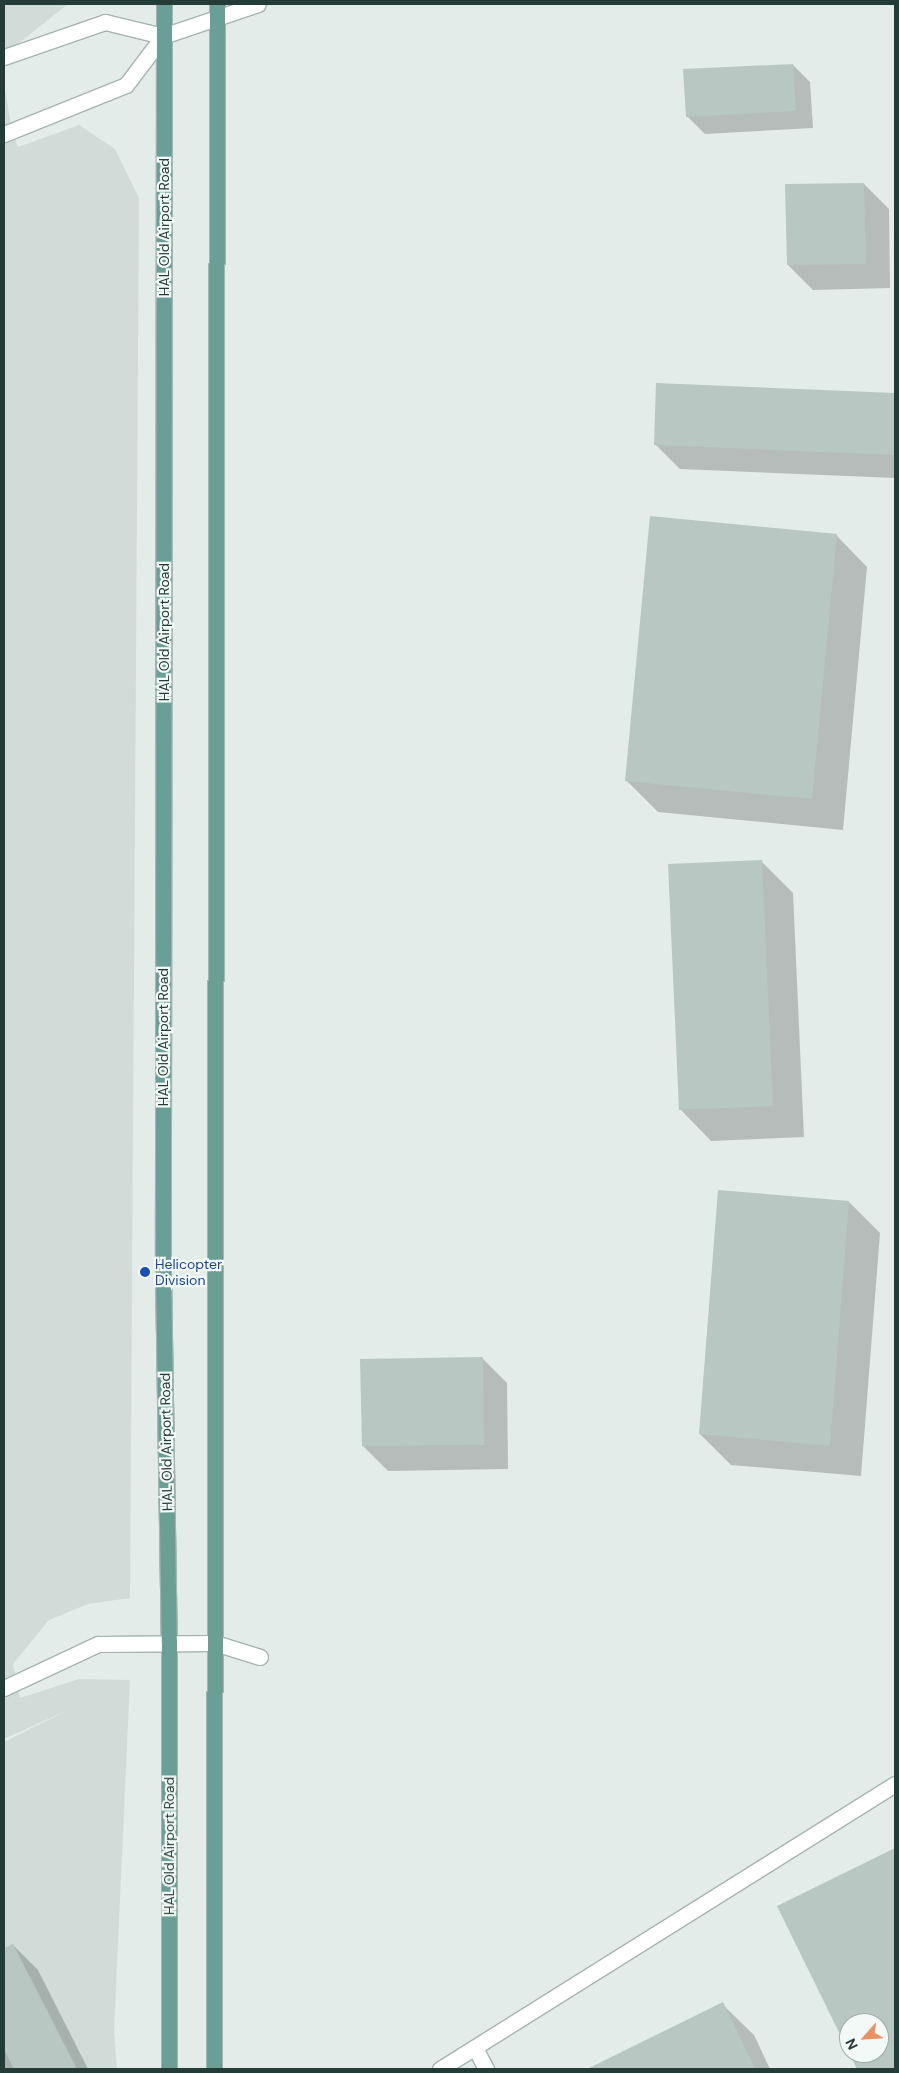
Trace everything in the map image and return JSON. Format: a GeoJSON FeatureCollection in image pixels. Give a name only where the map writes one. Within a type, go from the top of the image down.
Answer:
{"type":"FeatureCollection","features":[{"type":"Feature","properties":{"kind":"main road","name":"HAL Old Airport Road"},"geometry":{"type":"LineString","coordinates":[[164,4],[164,1272],[169,1642],[169,2069]]}},
{"type":"Feature","properties":{"kind":"main road"},"geometry":{"type":"LineString","coordinates":[[214,2069],[217,10]]}},
{"type":"Feature","properties":{"kind":"lane"},"geometry":{"type":"LineString","coordinates":[[4,134],[126,85],[164,36],[217,10],[258,4]]}},
{"type":"Feature","properties":{"kind":"lane"},"geometry":{"type":"LineString","coordinates":[[4,57],[105,22],[164,36]]}},
{"type":"Feature","properties":{"kind":"lane"},"geometry":{"type":"LineString","coordinates":[[4,1688],[98,1644],[216,1643],[260,1657]]}},
{"type":"Feature","properties":{"kind":"lane"},"geometry":{"type":"LineString","coordinates":[[440,2069],[895,1784]]}},
{"type":"Feature","properties":{"kind":"lane"},"geometry":{"type":"LineString","coordinates":[[475,2048],[486,2069]]}},
{"type":"Feature","properties":{"kind":"shaded area"},"geometry":{"type":"Polygon","coordinates":[[[4,4],[68,4],[4,55],[4,4]]]}},
{"type":"Feature","properties":{"kind":"shaded area"},"geometry":{"type":"Polygon","coordinates":[[[4,83],[12,131],[18,147],[79,125],[115,149],[139,198],[130,1598],[88,1604],[49,1620],[13,1664],[20,1698],[79,1679],[130,1680],[114,2031],[117,2069],[4,2069],[4,1742],[68,1710],[4,1739],[4,83]]]}},
{"type":"Feature","properties":{"kind":"building"},"geometry":{"type":"Polygon","coordinates":[[[793,64],[796,111],[686,117],[683,69],[793,64]]]}},
{"type":"Feature","properties":{"kind":"building"},"geometry":{"type":"Polygon","coordinates":[[[864,183],[866,264],[787,265],[785,184],[864,183]]]}},
{"type":"Feature","properties":{"kind":"building"},"geometry":{"type":"Polygon","coordinates":[[[656,383],[895,393],[895,455],[654,445],[656,383]]]}},
{"type":"Feature","properties":{"kind":"building"},"geometry":{"type":"Polygon","coordinates":[[[650,516],[837,534],[812,799],[625,781],[650,516]]]}},
{"type":"Feature","properties":{"kind":"building"},"geometry":{"type":"Polygon","coordinates":[[[762,860],[773,1106],[679,1110],[668,864],[762,860]]]}},
{"type":"Feature","properties":{"kind":"building"},"geometry":{"type":"Polygon","coordinates":[[[718,1190],[849,1201],[830,1446],[699,1434],[718,1190]]]}},
{"type":"Feature","properties":{"kind":"building"},"geometry":{"type":"Polygon","coordinates":[[[483,1357],[484,1445],[362,1446],[360,1359],[483,1357]]]}},
{"type":"Feature","properties":{"kind":"building"},"geometry":{"type":"Polygon","coordinates":[[[895,1848],[895,2069],[857,2069],[854,2063],[889,2063],[889,2013],[839,2013],[839,2033],[777,1906],[895,1848]]]}},
{"type":"Feature","properties":{"kind":"building"},"geometry":{"type":"Polygon","coordinates":[[[13,1944],[77,2069],[14,2069],[4,2050],[4,1948],[13,1944]]]}},
{"type":"Feature","properties":{"kind":"building"},"geometry":{"type":"Polygon","coordinates":[[[723,2002],[755,2069],[587,2069],[723,2002]]]}},
{"type":"Feature","properties":{"kind":"place","name":"Helicopter Division"},"geometry":{"type":"Point","coordinates":[145,1272]}}]}
